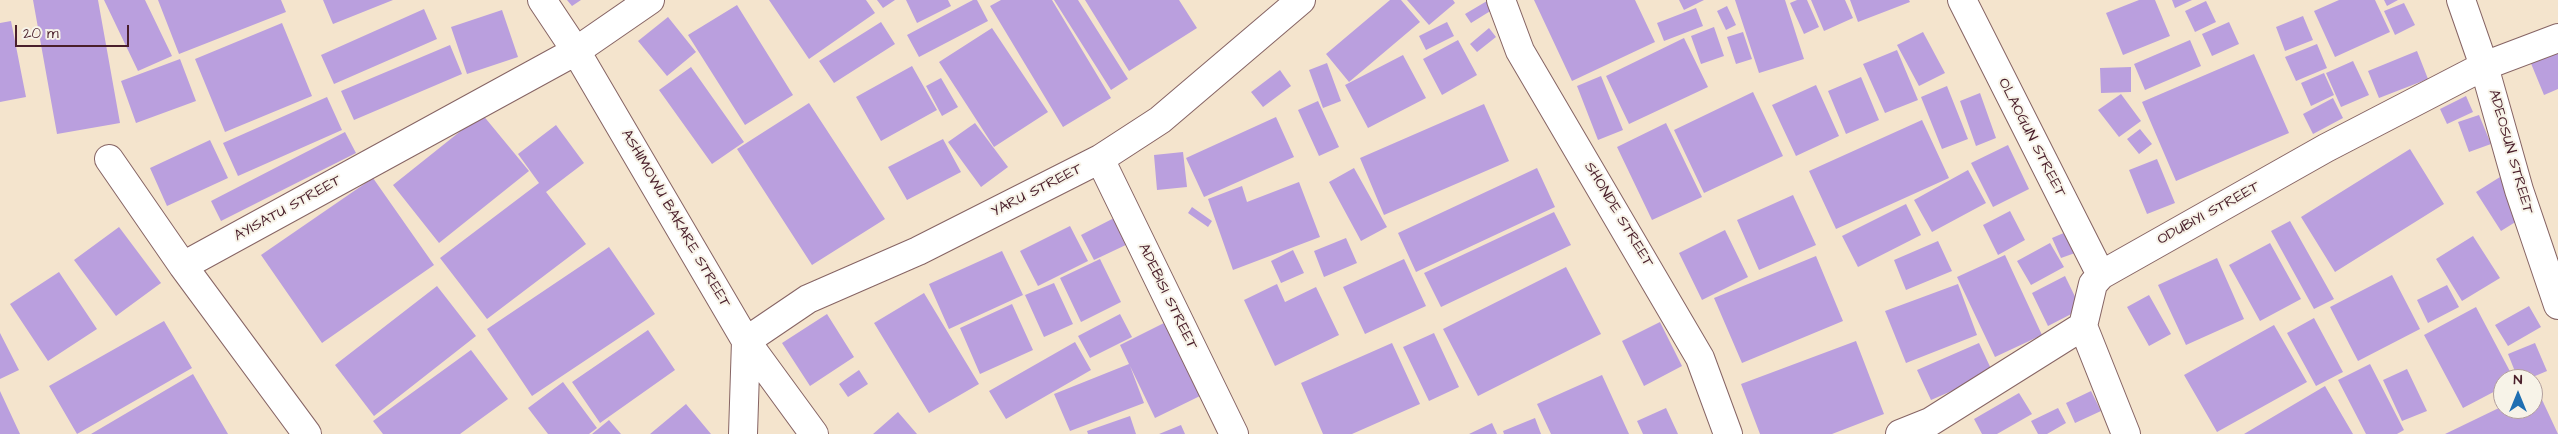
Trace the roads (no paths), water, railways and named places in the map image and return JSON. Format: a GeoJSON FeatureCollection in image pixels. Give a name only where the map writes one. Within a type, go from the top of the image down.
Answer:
{"type":"FeatureCollection","features":[{"type":"Feature","properties":{"kind":"street","name":"ASHIMOWU BAKARE STREET"},"geometry":{"type":"LineString","coordinates":[[542,0],[576,51],[746,341],[814,434]]}},
{"type":"Feature","properties":{"kind":"street","name":"AYISATU STREET"},"geometry":{"type":"LineString","coordinates":[[183,266],[576,51],[650,0]]}},
{"type":"Feature","properties":{"kind":"street","name":"YARU STREET"},"geometry":{"type":"LineString","coordinates":[[746,341],[808,299],[918,251],[1100,159],[1160,120],[1302,0]]}},
{"type":"Feature","properties":{"kind":"street","name":"SHONDE STREET"},"geometry":{"type":"LineString","coordinates":[[1501,0],[1520,51],[1700,358],[1728,434]]}},
{"type":"Feature","properties":{"kind":"street","name":"OLAOGUN STREET"},"geometry":{"type":"LineString","coordinates":[[1962,0],[2101,275]]}},
{"type":"Feature","properties":{"kind":"street","name":"ADEOSUN STREET"},"geometry":{"type":"LineString","coordinates":[[2461,0],[2484,66],[2519,190],[2558,305]]}},
{"type":"Feature","properties":{"kind":"street","name":"ODUBIYI STREET"},"geometry":{"type":"LineString","coordinates":[[2101,275],[2326,148],[2484,66],[2558,38]]}},
{"type":"Feature","properties":{"kind":"street"},"geometry":{"type":"LineString","coordinates":[[109,159],[183,266],[307,434]]}},
{"type":"Feature","properties":{"kind":"street","name":"ADEBISI STREET"},"geometry":{"type":"LineString","coordinates":[[1100,159],[1234,434]]}},
{"type":"Feature","properties":{"kind":"street"},"geometry":{"type":"LineString","coordinates":[[2101,275],[2093,284],[2083,326],[2126,434]]}},
{"type":"Feature","properties":{"kind":"street"},"geometry":{"type":"LineString","coordinates":[[1900,434],[1930,422],[2083,326]]}},
{"type":"Feature","properties":{"kind":"street"},"geometry":{"type":"LineString","coordinates":[[743,434],[746,341]]}}]}
